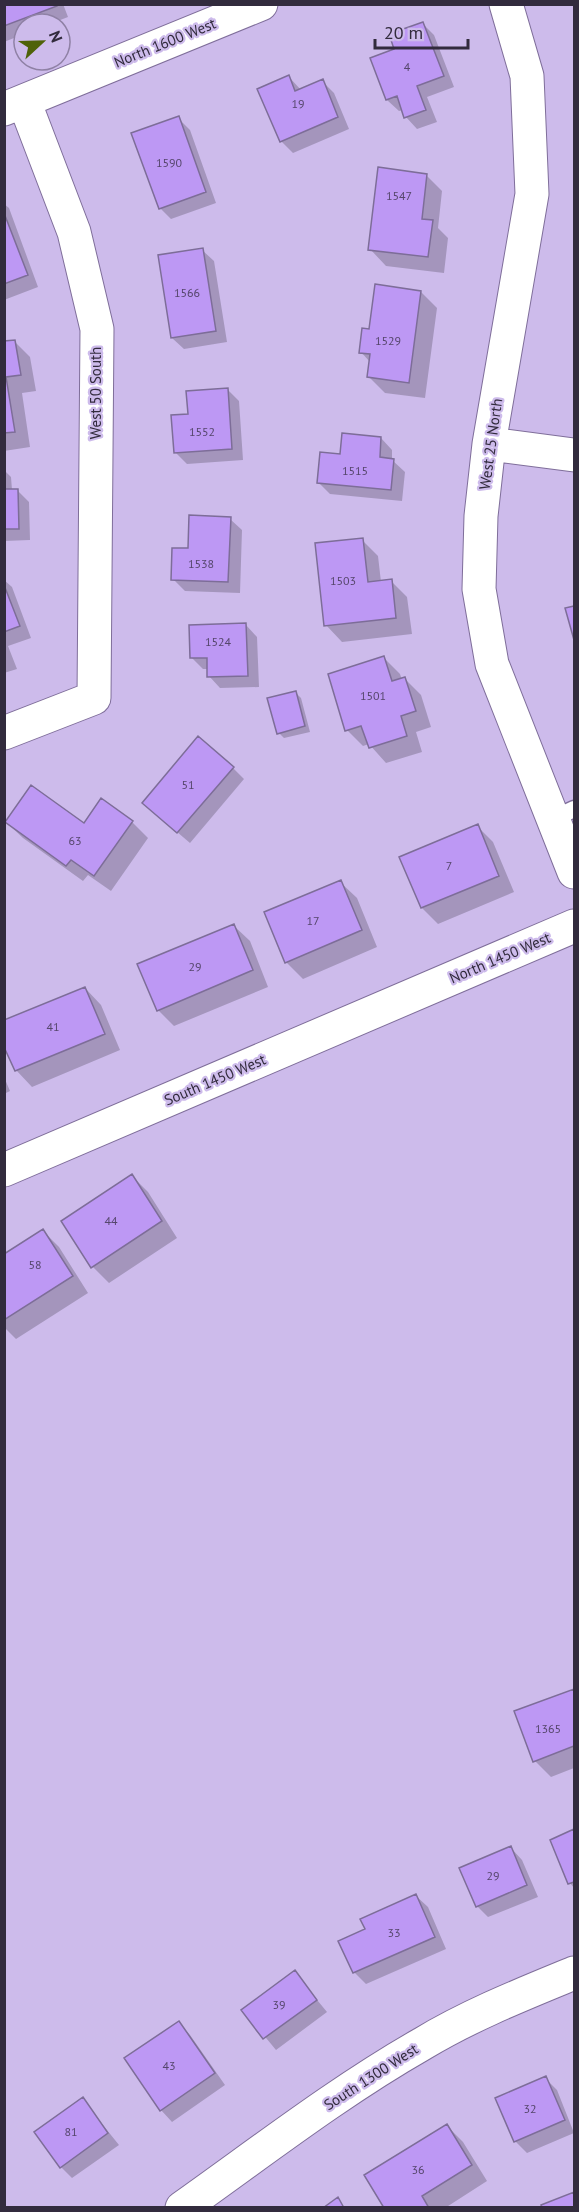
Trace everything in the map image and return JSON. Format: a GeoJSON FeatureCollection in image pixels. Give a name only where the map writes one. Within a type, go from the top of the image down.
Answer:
{"type":"FeatureCollection","features":[{"type":"Feature","properties":{"kind":"street","name":"North 1600 West"},"geometry":{"type":"LineString","coordinates":[[14,105],[261,4]]}},
{"type":"Feature","properties":{"kind":"street","name":"West 25 North"},"geometry":{"type":"LineString","coordinates":[[506,4],[527,76],[532,194],[489,444],[481,516],[479,589],[492,664],[564,814],[574,872]]}},
{"type":"Feature","properties":{"kind":"street","name":"West 50 South"},"geometry":{"type":"LineString","coordinates":[[4,733],[94,698],[97,329],[74,232],[14,105]]}},
{"type":"Feature","properties":{"kind":"street"},"geometry":{"type":"LineString","coordinates":[[489,444],[574,455]]}},
{"type":"Feature","properties":{"kind":"street","name":"North 1450 West"},"geometry":{"type":"LineString","coordinates":[[426,990],[574,926]]}},
{"type":"Feature","properties":{"kind":"street","name":"South 1450 West"},"geometry":{"type":"LineString","coordinates":[[4,1170],[426,990]]}},
{"type":"Feature","properties":{"kind":"street","name":"South 1300 West"},"geometry":{"type":"LineString","coordinates":[[182,2208],[342,2094],[423,2043],[514,1997],[574,1973]]}},
{"type":"Feature","properties":{"kind":"building"},"geometry":{"type":"Polygon","coordinates":[[[4,4],[57,4],[41,12],[12,12],[12,23],[4,26],[4,4]]]}},
{"type":"Feature","properties":{"kind":"building"},"geometry":{"type":"Polygon","coordinates":[[[423,22],[444,76],[417,86],[426,110],[404,118],[397,96],[386,100],[370,58],[394,49],[389,34],[423,22]]]}},
{"type":"Feature","properties":{"kind":"building"},"geometry":{"type":"Polygon","coordinates":[[[289,75],[295,91],[323,79],[338,117],[280,142],[257,89],[289,75]]]}},
{"type":"Feature","properties":{"kind":"building"},"geometry":{"type":"Polygon","coordinates":[[[179,116],[206,192],[159,209],[131,133],[179,116]]]}},
{"type":"Feature","properties":{"kind":"building"},"geometry":{"type":"Polygon","coordinates":[[[378,167],[427,174],[422,219],[433,220],[428,257],[368,250],[378,167]]]}},
{"type":"Feature","properties":{"kind":"building"},"geometry":{"type":"Polygon","coordinates":[[[4,213],[28,275],[4,284],[4,213]]]}},
{"type":"Feature","properties":{"kind":"building"},"geometry":{"type":"Polygon","coordinates":[[[203,248],[216,331],[171,338],[158,255],[203,248]]]}},
{"type":"Feature","properties":{"kind":"building"},"geometry":{"type":"Polygon","coordinates":[[[375,284],[421,291],[409,383],[367,377],[370,354],[359,353],[362,328],[369,329],[375,284]]]}},
{"type":"Feature","properties":{"kind":"building"},"geometry":{"type":"Polygon","coordinates":[[[15,340],[21,375],[6,377],[15,432],[4,433],[4,341],[15,340]]]}},
{"type":"Feature","properties":{"kind":"building"},"geometry":{"type":"Polygon","coordinates":[[[228,388],[232,449],[174,453],[171,415],[188,414],[186,391],[228,388]]]}},
{"type":"Feature","properties":{"kind":"building"},"geometry":{"type":"Polygon","coordinates":[[[342,433],[381,437],[380,457],[394,459],[391,490],[317,483],[320,452],[340,454],[342,433]]]}},
{"type":"Feature","properties":{"kind":"building"},"geometry":{"type":"Polygon","coordinates":[[[4,489],[18,489],[19,529],[4,529],[4,489]]]}},
{"type":"Feature","properties":{"kind":"building"},"geometry":{"type":"Polygon","coordinates":[[[189,515],[231,517],[228,582],[171,580],[172,548],[188,548],[189,515]]]}},
{"type":"Feature","properties":{"kind":"building"},"geometry":{"type":"Polygon","coordinates":[[[363,538],[368,582],[392,579],[396,618],[324,626],[315,543],[363,538]]]}},
{"type":"Feature","properties":{"kind":"building"},"geometry":{"type":"Polygon","coordinates":[[[4,585],[20,626],[4,632],[4,585]]]}},
{"type":"Feature","properties":{"kind":"building"},"geometry":{"type":"Polygon","coordinates":[[[574,606],[574,640],[565,608],[574,606]]]}},
{"type":"Feature","properties":{"kind":"building"},"geometry":{"type":"Polygon","coordinates":[[[246,623],[248,676],[207,677],[207,658],[190,658],[189,625],[246,623]]]}},
{"type":"Feature","properties":{"kind":"building"},"geometry":{"type":"Polygon","coordinates":[[[384,656],[392,681],[405,677],[416,711],[401,716],[407,736],[369,748],[361,726],[345,731],[328,674],[384,656]]]}},
{"type":"Feature","properties":{"kind":"building"},"geometry":{"type":"Polygon","coordinates":[[[296,691],[305,726],[277,734],[267,698],[296,691]]]}},
{"type":"Feature","properties":{"kind":"building"},"geometry":{"type":"Polygon","coordinates":[[[198,736],[234,767],[177,833],[142,803],[198,736]]]}},
{"type":"Feature","properties":{"kind":"building"},"geometry":{"type":"Polygon","coordinates":[[[31,785],[84,823],[101,798],[133,821],[94,876],[71,860],[66,866],[5,822],[31,785]]]}},
{"type":"Feature","properties":{"kind":"building"},"geometry":{"type":"Polygon","coordinates":[[[478,824],[499,876],[421,908],[399,857],[478,824]]]}},
{"type":"Feature","properties":{"kind":"building"},"geometry":{"type":"Polygon","coordinates":[[[341,880],[362,930],[285,963],[264,912],[341,880]]]}},
{"type":"Feature","properties":{"kind":"building"},"geometry":{"type":"Polygon","coordinates":[[[234,924],[253,970],[157,1011],[137,964],[234,924]]]}},
{"type":"Feature","properties":{"kind":"building"},"geometry":{"type":"Polygon","coordinates":[[[85,987],[105,1034],[15,1071],[4,1047],[4,1020],[85,987]]]}},
{"type":"Feature","properties":{"kind":"building"},"geometry":{"type":"Polygon","coordinates":[[[132,1174],[162,1221],[91,1268],[61,1221],[132,1174]]]}},
{"type":"Feature","properties":{"kind":"building"},"geometry":{"type":"Polygon","coordinates":[[[43,1229],[73,1276],[4,1320],[4,1254],[43,1229]]]}},
{"type":"Feature","properties":{"kind":"building"},"geometry":{"type":"Polygon","coordinates":[[[574,1689],[574,1746],[533,1762],[514,1711],[574,1689]]]}},
{"type":"Feature","properties":{"kind":"building"},"geometry":{"type":"Polygon","coordinates":[[[574,1829],[574,1882],[568,1884],[550,1840],[574,1829]]]}},
{"type":"Feature","properties":{"kind":"building"},"geometry":{"type":"Polygon","coordinates":[[[511,1846],[527,1885],[476,1907],[459,1868],[511,1846]]]}},
{"type":"Feature","properties":{"kind":"building"},"geometry":{"type":"Polygon","coordinates":[[[416,1894],[435,1937],[353,1973],[338,1941],[365,1929],[360,1919],[416,1894]]]}},
{"type":"Feature","properties":{"kind":"building"},"geometry":{"type":"Polygon","coordinates":[[[295,1970],[317,2000],[263,2039],[241,2010],[295,1970]]]}},
{"type":"Feature","properties":{"kind":"building"},"geometry":{"type":"Polygon","coordinates":[[[179,2021],[215,2073],[160,2111],[124,2058],[179,2021]]]}},
{"type":"Feature","properties":{"kind":"building"},"geometry":{"type":"Polygon","coordinates":[[[546,2076],[565,2120],[514,2142],[495,2098],[546,2076]]]}},
{"type":"Feature","properties":{"kind":"building"},"geometry":{"type":"Polygon","coordinates":[[[83,2097],[108,2133],[60,2168],[34,2132],[83,2097]]]}},
{"type":"Feature","properties":{"kind":"building"},"geometry":{"type":"Polygon","coordinates":[[[447,2124],[472,2165],[422,2196],[429,2208],[384,2208],[364,2175],[447,2124]]]}},
{"type":"Feature","properties":{"kind":"building"},"geometry":{"type":"Polygon","coordinates":[[[574,2192],[574,2208],[542,2208],[541,2205],[574,2192]]]}},
{"type":"Feature","properties":{"kind":"building"},"geometry":{"type":"Polygon","coordinates":[[[338,2197],[344,2208],[323,2208],[338,2197]]]}}]}
